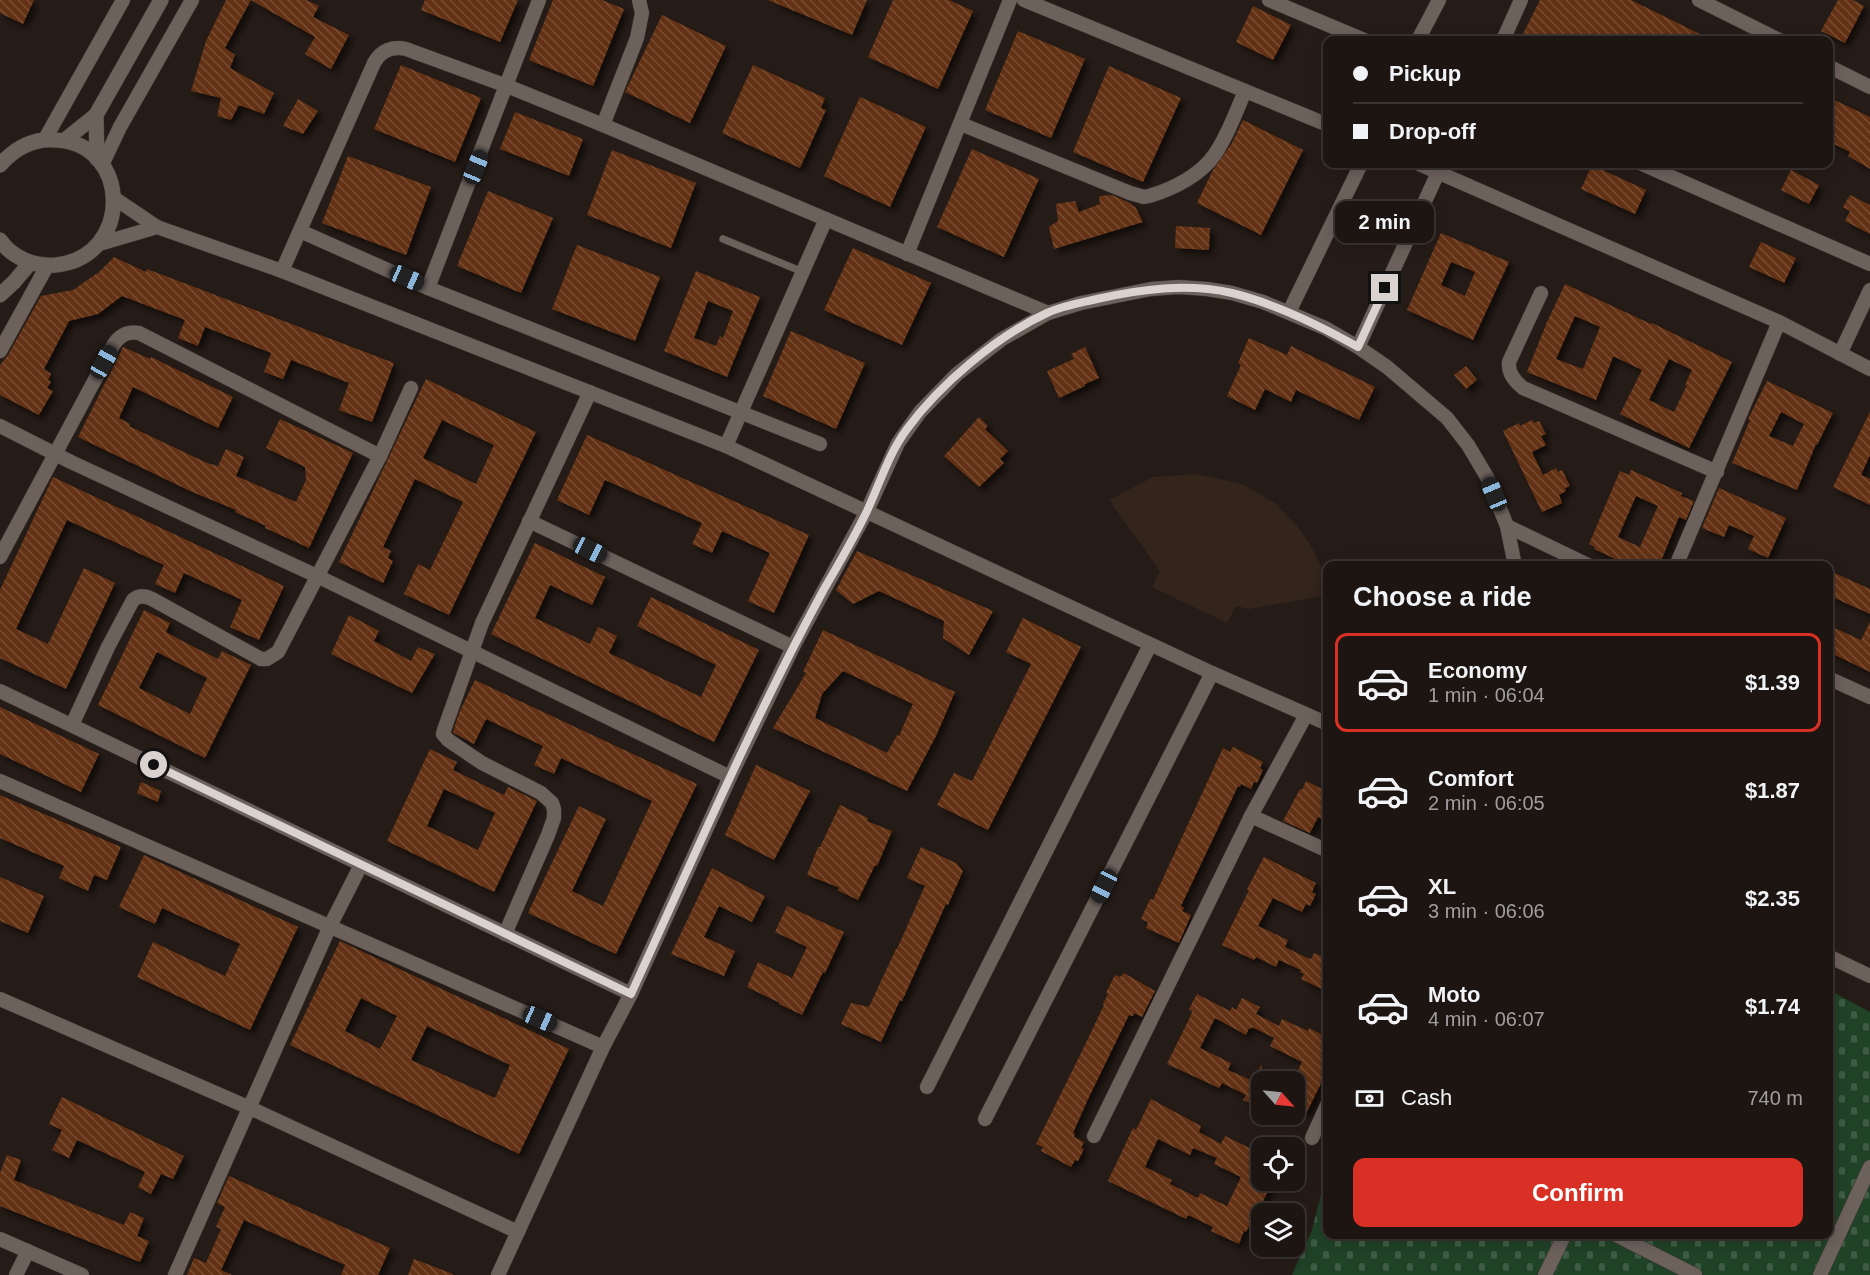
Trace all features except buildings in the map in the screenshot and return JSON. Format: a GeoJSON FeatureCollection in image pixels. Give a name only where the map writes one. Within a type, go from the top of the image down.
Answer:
{"type":"FeatureCollection","features":[{"type":"Feature","properties":{"kind":"main road"},"geometry":{"type":"LineString","coordinates":[[65,140],[96,116],[161,0]]}},
{"type":"Feature","properties":{"kind":"main road"},"geometry":{"type":"LineString","coordinates":[[1,247],[30,263],[47,266],[66,264],[84,256],[99,244],[108,230],[113,214],[114,198],[111,183],[100,162],[96,116]]}},
{"type":"Feature","properties":{"kind":"main road"},"geometry":{"type":"LineString","coordinates":[[3,158],[26,144],[45,139],[65,140],[77,144],[100,162]]}},
{"type":"Feature","properties":{"kind":"main road"},"geometry":{"type":"LineString","coordinates":[[0,295],[30,263]]}},
{"type":"Feature","properties":{"kind":"street"},"geometry":{"type":"LineString","coordinates":[[45,139],[123,0]]}},
{"type":"Feature","properties":{"kind":"street"},"geometry":{"type":"LineString","coordinates":[[100,162],[192,0]]}},
{"type":"Feature","properties":{"kind":"street"},"geometry":{"type":"LineString","coordinates":[[428,288],[540,0]]}},
{"type":"Feature","properties":{"kind":"street"},"geometry":{"type":"LineString","coordinates":[[603,125],[637,38],[642,13],[639,0]]}},
{"type":"Feature","properties":{"kind":"street"},"geometry":{"type":"LineString","coordinates":[[908,254],[1010,0]]}},
{"type":"Feature","properties":{"kind":"street"},"geometry":{"type":"LineString","coordinates":[[1024,0],[1323,123]]}},
{"type":"Feature","properties":{"kind":"street"},"geometry":{"type":"LineString","coordinates":[[1269,0],[1354,36]]}},
{"type":"Feature","properties":{"kind":"street"},"geometry":{"type":"LineString","coordinates":[[1420,36],[1439,0]]}},
{"type":"Feature","properties":{"kind":"street"},"geometry":{"type":"LineString","coordinates":[[1505,36],[1521,0]]}},
{"type":"Feature","properties":{"kind":"street"},"geometry":{"type":"LineString","coordinates":[[1700,0],[1771,36]]}},
{"type":"Feature","properties":{"kind":"street"},"geometry":{"type":"LineString","coordinates":[[282,271],[374,63],[382,53],[393,48],[406,49],[507,86],[1048,313]]}},
{"type":"Feature","properties":{"kind":"street"},"geometry":{"type":"LineString","coordinates":[[1833,68],[1870,87]]}},
{"type":"Feature","properties":{"kind":"street"},"geometry":{"type":"LineString","coordinates":[[961,124],[1144,197],[1192,176],[1214,156],[1245,91]]}},
{"type":"Feature","properties":{"kind":"street"},"geometry":{"type":"LineString","coordinates":[[1289,312],[1359,168]]}},
{"type":"Feature","properties":{"kind":"street"},"geometry":{"type":"LineString","coordinates":[[1358,347],[1440,168]]}},
{"type":"Feature","properties":{"kind":"street"},"geometry":{"type":"LineString","coordinates":[[1442,168],[1779,322],[1870,369]]}},
{"type":"Feature","properties":{"kind":"street"},"geometry":{"type":"LineString","coordinates":[[1651,168],[1870,264]]}},
{"type":"Feature","properties":{"kind":"street"},"geometry":{"type":"LineString","coordinates":[[114,198],[157,227],[282,271],[726,446],[1150,645],[1323,722]]}},
{"type":"Feature","properties":{"kind":"street"},"geometry":{"type":"LineString","coordinates":[[726,446],[826,219]]}},
{"type":"Feature","properties":{"kind":"street"},"geometry":{"type":"LineString","coordinates":[[99,244],[157,227]]}},
{"type":"Feature","properties":{"kind":"street"},"geometry":{"type":"LineString","coordinates":[[300,231],[428,288],[820,444]]}},
{"type":"Feature","properties":{"kind":"street"},"geometry":{"type":"LineString","coordinates":[[0,351],[47,266]]}},
{"type":"Feature","properties":{"kind":"street"},"geometry":{"type":"LineString","coordinates":[[498,1275],[603,1047],[631,994],[730,777],[793,647],[866,513],[898,443],[920,412],[957,374],[1002,339],[1048,313],[1118,294],[1150,289],[1179,287],[1232,293],[1289,312],[1325,328],[1387,366],[1447,418],[1468,445],[1487,477],[1507,526],[1514,561]]}},
{"type":"Feature","properties":{"kind":"street"},"geometry":{"type":"LineString","coordinates":[[1840,354],[1870,290]]}},
{"type":"Feature","properties":{"kind":"street"},"geometry":{"type":"LineString","coordinates":[[1541,293],[1509,363],[1509,371],[1516,382],[1523,388],[1717,472]]}},
{"type":"Feature","properties":{"kind":"street"},"geometry":{"type":"LineString","coordinates":[[1678,561],[1779,322]]}},
{"type":"Feature","properties":{"kind":"street"},"geometry":{"type":"LineString","coordinates":[[0,557],[114,344],[122,335],[139,333],[380,456]]}},
{"type":"Feature","properties":{"kind":"street"},"geometry":{"type":"LineString","coordinates":[[72,725],[108,647],[135,598],[153,599],[261,658],[267,659],[278,652],[380,456],[411,388]]}},
{"type":"Feature","properties":{"kind":"street"},"geometry":{"type":"LineString","coordinates":[[505,934],[554,818],[552,802],[541,793],[482,763],[448,740],[443,734],[444,725],[482,623],[590,392]]}},
{"type":"Feature","properties":{"kind":"street"},"geometry":{"type":"LineString","coordinates":[[0,426],[54,454],[319,577],[730,777]]}},
{"type":"Feature","properties":{"kind":"street"},"geometry":{"type":"LineString","coordinates":[[529,521],[793,647]]}},
{"type":"Feature","properties":{"kind":"street"},"geometry":{"type":"LineString","coordinates":[[1507,526],[1580,561]]}},
{"type":"Feature","properties":{"kind":"street"},"geometry":{"type":"LineString","coordinates":[[927,1087],[1150,645]]}},
{"type":"Feature","properties":{"kind":"street"},"geometry":{"type":"LineString","coordinates":[[985,1119],[1212,673]]}},
{"type":"Feature","properties":{"kind":"street"},"geometry":{"type":"LineString","coordinates":[[1833,680],[1870,697]]}},
{"type":"Feature","properties":{"kind":"street"},"geometry":{"type":"LineString","coordinates":[[0,691],[631,994]]}},
{"type":"Feature","properties":{"kind":"street"},"geometry":{"type":"LineString","coordinates":[[1094,1136],[1251,816],[1306,715]]}},
{"type":"Feature","properties":{"kind":"street"},"geometry":{"type":"LineString","coordinates":[[0,781],[603,1047]]}},
{"type":"Feature","properties":{"kind":"street"},"geometry":{"type":"LineString","coordinates":[[1251,816],[1323,849]]}},
{"type":"Feature","properties":{"kind":"street"},"geometry":{"type":"LineString","coordinates":[[175,1275],[330,926],[361,865]]}},
{"type":"Feature","properties":{"kind":"street"},"geometry":{"type":"LineString","coordinates":[[1833,958],[1870,976]]}},
{"type":"Feature","properties":{"kind":"street"},"geometry":{"type":"LineString","coordinates":[[0,999],[250,1108],[518,1232]]}},
{"type":"Feature","properties":{"kind":"street"},"geometry":{"type":"LineString","coordinates":[[1312,1138],[1323,1114]]}},
{"type":"Feature","properties":{"kind":"street"},"geometry":{"type":"LineString","coordinates":[[1820,1275],[1870,1167]]}},
{"type":"Feature","properties":{"kind":"street"},"geometry":{"type":"LineString","coordinates":[[0,1239],[82,1275]]}},
{"type":"Feature","properties":{"kind":"street"},"geometry":{"type":"LineString","coordinates":[[1545,1275],[1563,1239]]}},
{"type":"Feature","properties":{"kind":"street"},"geometry":{"type":"LineString","coordinates":[[1624,1239],[1695,1275]]}},
{"type":"Feature","properties":{"kind":"street"},"geometry":{"type":"LineString","coordinates":[[16,1275],[28,1251]]}},
{"type":"Feature","properties":{"kind":"lane"},"geometry":{"type":"LineString","coordinates":[[723,239],[802,272]]}},
{"type":"Feature","properties":{"kind":"shaded area"},"geometry":{"type":"Polygon","coordinates":[[[1196,474],[1242,484],[1275,503],[1298,527],[1311,546],[1321,567],[1323,596],[1249,609],[1236,606],[1227,623],[1152,587],[1160,571],[1109,500],[1153,477],[1196,474]]]}},
{"type":"Feature","properties":{"kind":"green space"},"geometry":{"type":"Polygon","coordinates":[[[1833,992],[1870,1012],[1870,1275],[1292,1275],[1300,1257],[1305,1257],[1305,1246],[1312,1230],[1323,1187],[1323,1239],[1833,1239],[1833,992]]]}},
{"type":"Feature","properties":{"kind":"route"},"geometry":{"type":"LineString","coordinates":[[154,765],[631,994],[730,777],[793,647],[866,513],[898,443],[920,412],[957,374],[1002,339],[1048,313],[1118,294],[1179,287],[1232,293],[1263,302],[1325,328],[1358,347],[1385,288]]}}]}
